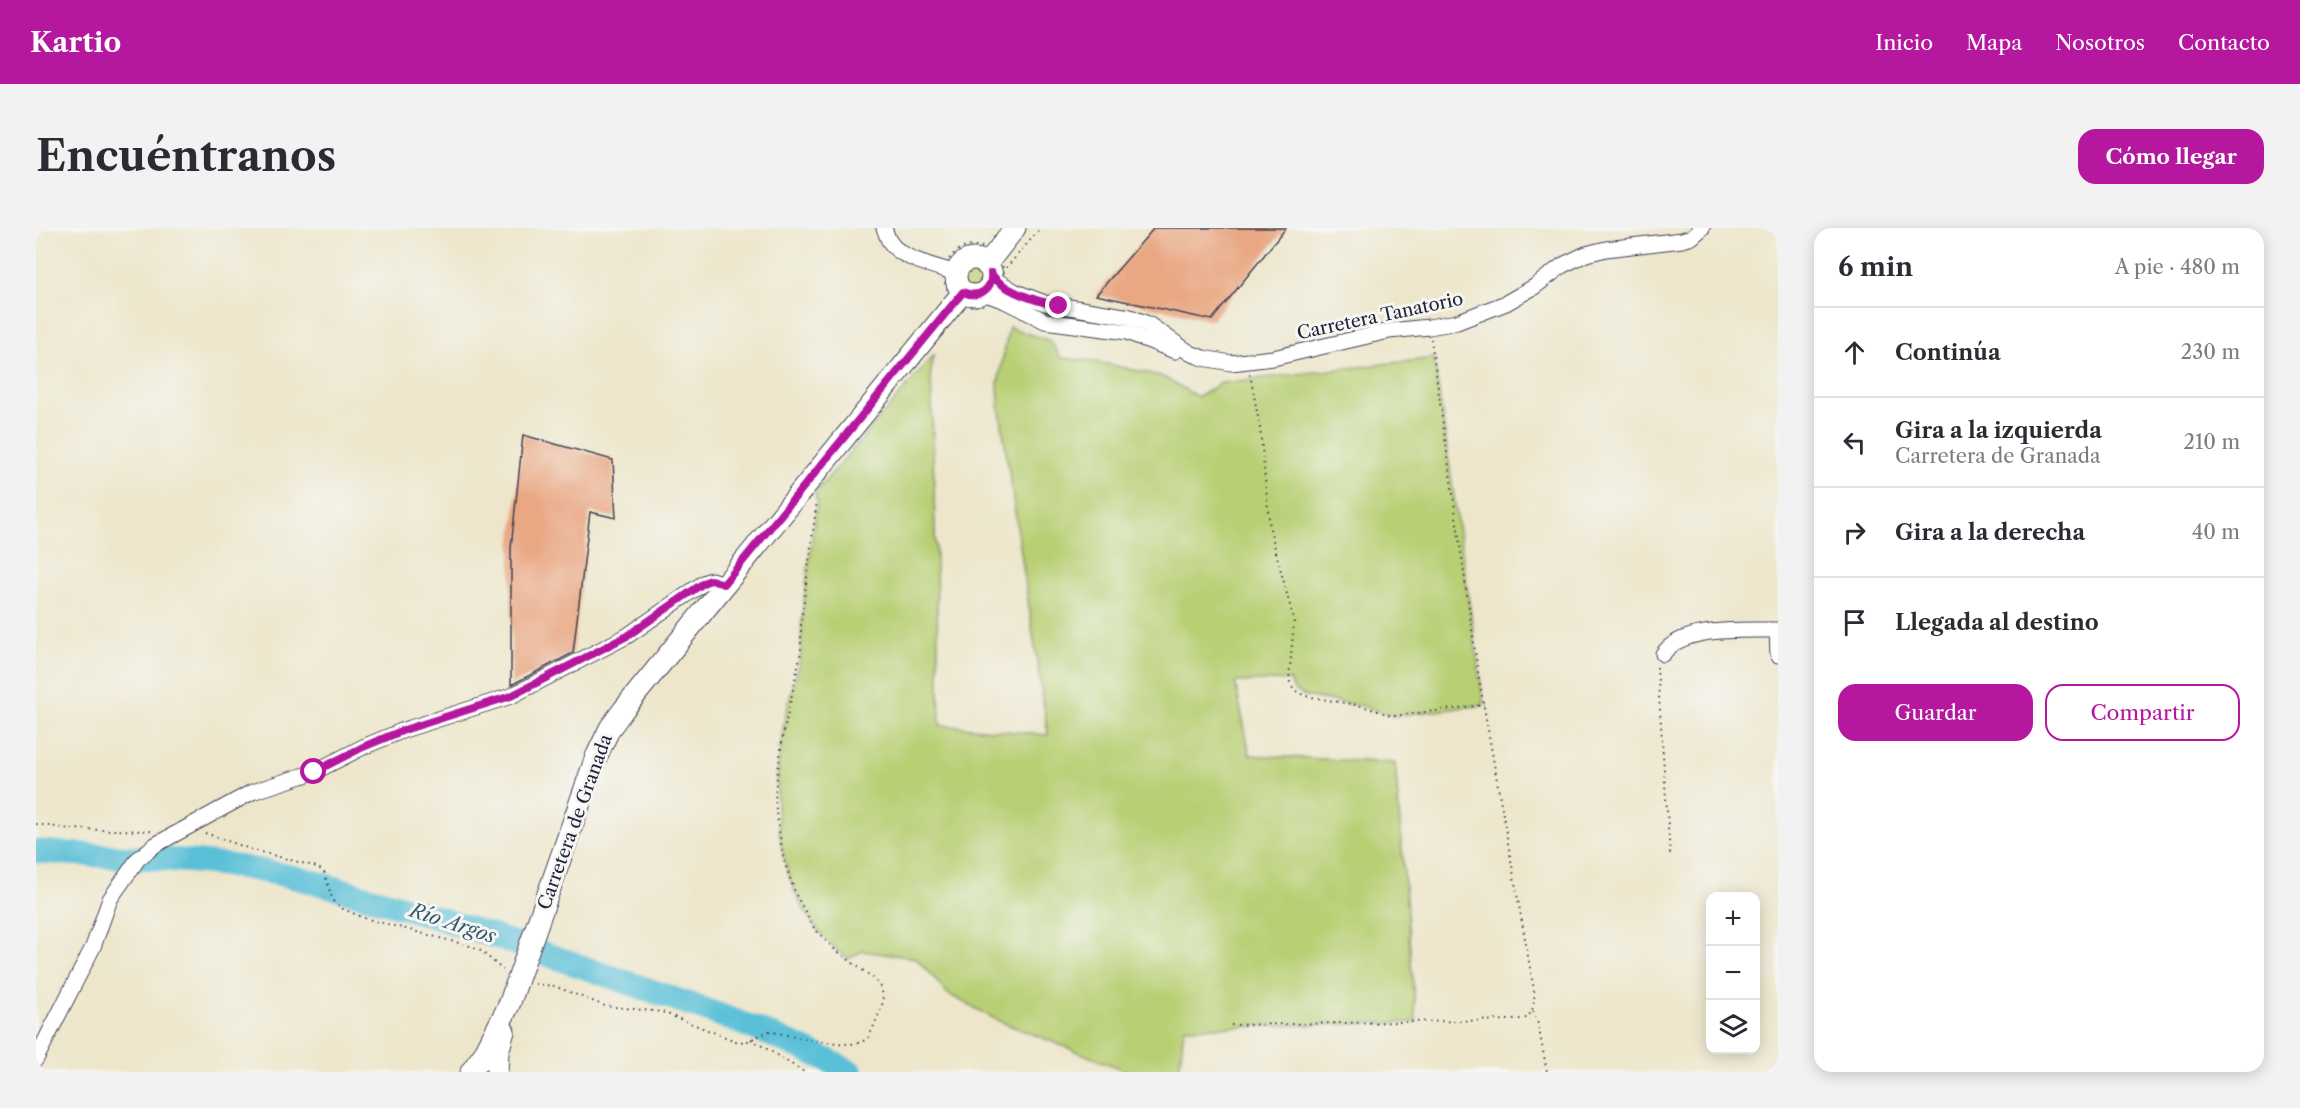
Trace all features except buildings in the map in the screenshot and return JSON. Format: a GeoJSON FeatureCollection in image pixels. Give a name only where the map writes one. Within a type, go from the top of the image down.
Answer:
{"type":"FeatureCollection","features":[{"type":"Feature","properties":{"kind":"main road","name":"Carretera de Granada"},"geometry":{"type":"LineString","coordinates":[[497,1072],[498,1052],[509,1005],[596,757],[616,720],[966,286],[990,284],[993,269],[1015,228]]}},
{"type":"Feature","properties":{"kind":"main road","name":"Carretera de Granada"},"geometry":{"type":"LineString","coordinates":[[966,286],[962,264],[971,260],[993,269]]}},
{"type":"Feature","properties":{"kind":"main road","name":"Carretera de Granada"},"geometry":{"type":"LineString","coordinates":[[471,1072],[484,1054],[509,1005]]}},
{"type":"Feature","properties":{"kind":"street"},"geometry":{"type":"LineString","coordinates":[[885,228],[889,242],[896,250],[966,286],[1005,301],[1055,314],[1072,307],[1086,297],[1091,310],[1103,320],[1137,329],[1158,344]]}},
{"type":"Feature","properties":{"kind":"street","name":"Carretera Tanatorio"},"geometry":{"type":"LineString","coordinates":[[1158,344],[1203,358],[1231,363],[1248,362],[1309,351],[1389,331],[1457,322],[1506,303],[1534,287],[1563,265],[1586,254],[1614,248],[1682,240],[1692,237],[1702,228]]}},
{"type":"Feature","properties":{"kind":"street"},"geometry":{"type":"LineString","coordinates":[[993,269],[994,279],[1029,297],[1045,303],[1072,307]]}},
{"type":"Feature","properties":{"kind":"street"},"geometry":{"type":"LineString","coordinates":[[1005,301],[1045,321],[1127,332],[1158,344]]}},
{"type":"Feature","properties":{"kind":"street"},"geometry":{"type":"LineString","coordinates":[[1091,310],[1139,320],[1190,353]]}},
{"type":"Feature","properties":{"kind":"street"},"geometry":{"type":"LineString","coordinates":[[36,1059],[93,947],[110,899],[138,859],[155,845],[252,792],[314,772],[363,747],[404,730],[511,696],[627,636],[705,582],[711,580],[724,584]]}},
{"type":"Feature","properties":{"kind":"street"},"geometry":{"type":"LineString","coordinates":[[1663,654],[1672,644],[1698,634],[1777,630],[1778,655]]}},
{"type":"Feature","properties":{"kind":"path"},"geometry":{"type":"LineString","coordinates":[[993,269],[1013,262],[1041,228]]}},
{"type":"Feature","properties":{"kind":"path"},"geometry":{"type":"LineString","coordinates":[[1231,1025],[1513,1020],[1527,1018],[1533,1011],[1534,990],[1484,705],[1429,327]]}},
{"type":"Feature","properties":{"kind":"path"},"geometry":{"type":"LineString","coordinates":[[1248,362],[1260,428],[1270,529],[1294,621],[1290,680],[1294,690],[1305,696],[1362,706],[1393,716],[1484,705]]}},
{"type":"Feature","properties":{"kind":"path"},"geometry":{"type":"LineString","coordinates":[[531,984],[554,986],[605,1006],[662,1012],[738,1042],[751,1039],[769,1030],[832,1043],[860,1042],[869,1037],[882,1007],[881,987],[873,978],[833,948],[814,928],[796,895],[784,861],[776,812],[775,790],[783,736],[801,652],[801,622],[817,502],[815,493],[808,483]]}},
{"type":"Feature","properties":{"kind":"path"},"geometry":{"type":"LineString","coordinates":[[1663,654],[1655,671],[1670,856]]}},
{"type":"Feature","properties":{"kind":"path"},"geometry":{"type":"LineString","coordinates":[[36,824],[70,829],[185,829],[317,867],[324,872],[333,901],[340,908],[364,918],[470,946],[482,951],[507,973]]}},
{"type":"Feature","properties":{"kind":"path"},"geometry":{"type":"LineString","coordinates":[[1533,1011],[1538,1024],[1547,1072]]}},
{"type":"Feature","properties":{"kind":"path"},"geometry":{"type":"LineString","coordinates":[[751,1039],[804,1072]]}},
{"type":"Feature","properties":{"kind":"green space"},"geometry":{"type":"Polygon","coordinates":[[[973,263],[983,267],[987,277],[983,287],[973,291],[963,287],[959,277],[963,267],[973,263]]]}},
{"type":"Feature","properties":{"kind":"green space"},"geometry":{"type":"Polygon","coordinates":[[[1009,327],[1050,341],[1061,358],[1093,361],[1161,376],[1198,397],[1221,383],[1434,358],[1484,705],[1393,716],[1362,706],[1305,696],[1294,690],[1289,680],[1235,682],[1250,755],[1395,763],[1416,1022],[1184,1028],[1179,1072],[1129,1072],[999,1021],[948,994],[916,958],[862,951],[848,959],[822,935],[802,907],[789,876],[781,843],[777,808],[778,773],[788,705],[801,652],[802,620],[817,502],[815,493],[934,355],[931,371],[940,725],[1048,735],[999,404],[998,383],[1009,327]]]}},
{"type":"Feature","properties":{"kind":"waterway","name":"Río Argos"},"geometry":{"type":"LineString","coordinates":[[36,851],[231,866],[271,872],[325,885],[445,920],[683,1002],[785,1041],[851,1072]]}},
{"type":"Feature","properties":{"kind":"route"},"geometry":{"type":"LineString","coordinates":[[314,772],[363,747],[404,730],[511,696],[627,636],[705,582],[711,580],[724,584],[963,292],[974,295],[984,292],[990,284],[991,273],[994,279],[1016,292],[1059,306]]}}]}
